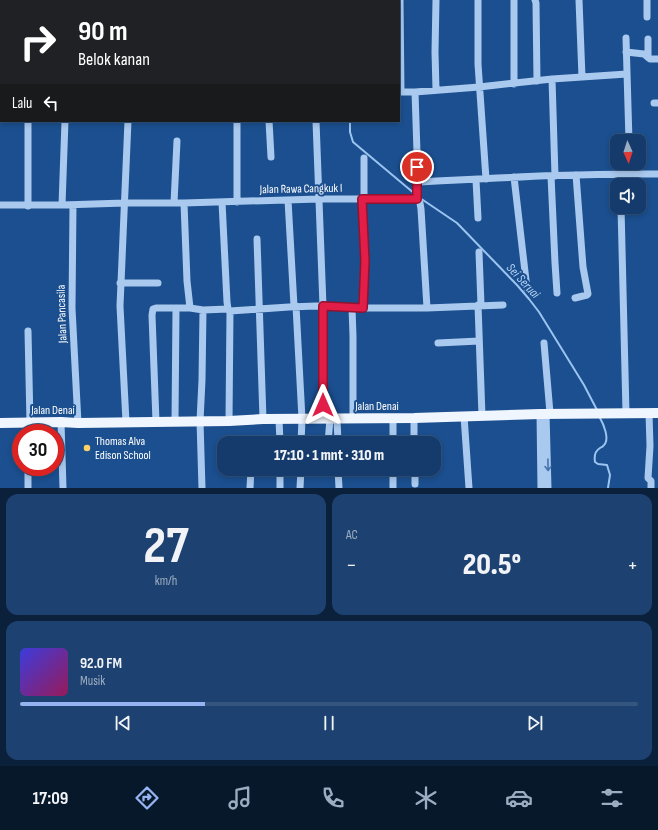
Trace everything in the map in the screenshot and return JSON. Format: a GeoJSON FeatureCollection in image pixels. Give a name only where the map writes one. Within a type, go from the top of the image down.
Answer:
{"type":"FeatureCollection","features":[{"type":"Feature","properties":{"kind":"main road","name":"Jalan Denai"},"geometry":{"type":"LineString","coordinates":[[48,424],[61,422],[414,418],[545,413],[654,413]]}},
{"type":"Feature","properties":{"kind":"main road","name":"Jalan Denai"},"geometry":{"type":"LineString","coordinates":[[0,423],[12,425]]}},
{"type":"Feature","properties":{"kind":"street"},"geometry":{"type":"LineString","coordinates":[[400,0],[400,92],[479,87],[552,79],[627,74]]}},
{"type":"Feature","properties":{"kind":"street"},"geometry":{"type":"LineString","coordinates":[[436,0],[436,90]]}},
{"type":"Feature","properties":{"kind":"street"},"geometry":{"type":"LineString","coordinates":[[478,0],[479,87],[486,179]]}},
{"type":"Feature","properties":{"kind":"street"},"geometry":{"type":"LineString","coordinates":[[514,0],[514,84]]}},
{"type":"Feature","properties":{"kind":"street"},"geometry":{"type":"LineString","coordinates":[[535,0],[537,81]]}},
{"type":"Feature","properties":{"kind":"street"},"geometry":{"type":"LineString","coordinates":[[579,0],[582,77]]}},
{"type":"Feature","properties":{"kind":"street"},"geometry":{"type":"LineString","coordinates":[[647,0],[647,17]]}},
{"type":"Feature","properties":{"kind":"street"},"geometry":{"type":"LineString","coordinates":[[626,38],[629,134]]}},
{"type":"Feature","properties":{"kind":"street"},"geometry":{"type":"LineString","coordinates":[[648,39],[648,57]]}},
{"type":"Feature","properties":{"kind":"street"},"geometry":{"type":"LineString","coordinates":[[626,52],[644,54],[651,59],[658,59]]}},
{"type":"Feature","properties":{"kind":"street"},"geometry":{"type":"LineString","coordinates":[[552,79],[555,263],[557,293]]}},
{"type":"Feature","properties":{"kind":"street"},"geometry":{"type":"LineString","coordinates":[[415,92],[418,182],[417,196],[421,209],[427,308]]}},
{"type":"Feature","properties":{"kind":"street"},"geometry":{"type":"LineString","coordinates":[[28,122],[28,206]]}},
{"type":"Feature","properties":{"kind":"street"},"geometry":{"type":"LineString","coordinates":[[62,205],[65,122]]}},
{"type":"Feature","properties":{"kind":"street"},"geometry":{"type":"LineString","coordinates":[[126,422],[120,283],[128,122]]}},
{"type":"Feature","properties":{"kind":"street"},"geometry":{"type":"LineString","coordinates":[[237,122],[237,202]]}},
{"type":"Feature","properties":{"kind":"street"},"geometry":{"type":"LineString","coordinates":[[269,122],[271,158]]}},
{"type":"Feature","properties":{"kind":"street"},"geometry":{"type":"LineString","coordinates":[[316,122],[323,306],[330,419],[329,436]]}},
{"type":"Feature","properties":{"kind":"street"},"geometry":{"type":"LineString","coordinates":[[174,203],[177,141]]}},
{"type":"Feature","properties":{"kind":"street"},"geometry":{"type":"LineString","coordinates":[[363,308],[365,261],[363,199],[364,158]]}},
{"type":"Feature","properties":{"kind":"street"},"geometry":{"type":"LineString","coordinates":[[418,182],[576,175],[658,174]]}},
{"type":"Feature","properties":{"kind":"street"},"geometry":{"type":"LineString","coordinates":[[575,298],[588,294],[583,267],[576,175]]}},
{"type":"Feature","properties":{"kind":"street"},"geometry":{"type":"LineString","coordinates":[[514,178],[527,289]]}},
{"type":"Feature","properties":{"kind":"street"},"geometry":{"type":"LineString","coordinates":[[476,180],[478,218]]}},
{"type":"Feature","properties":{"kind":"street","name":"Jalan Rawa Cangkuk I"},"geometry":{"type":"LineString","coordinates":[[0,205],[28,206],[237,202],[417,196]]}},
{"type":"Feature","properties":{"kind":"street"},"geometry":{"type":"LineString","coordinates":[[288,200],[302,419],[301,436]]}},
{"type":"Feature","properties":{"kind":"street"},"geometry":{"type":"LineString","coordinates":[[222,202],[229,310],[229,421]]}},
{"type":"Feature","properties":{"kind":"street"},"geometry":{"type":"LineString","coordinates":[[184,203],[187,281],[190,308]]}},
{"type":"Feature","properties":{"kind":"street","name":"Jalan Pancasila"},"geometry":{"type":"LineString","coordinates":[[73,205],[72,308],[78,423]]}},
{"type":"Feature","properties":{"kind":"street"},"geometry":{"type":"LineString","coordinates":[[622,214],[626,413]]}},
{"type":"Feature","properties":{"kind":"street"},"geometry":{"type":"LineString","coordinates":[[257,239],[263,419]]}},
{"type":"Feature","properties":{"kind":"street"},"geometry":{"type":"LineString","coordinates":[[479,252],[479,341],[482,416]]}},
{"type":"Feature","properties":{"kind":"street"},"geometry":{"type":"LineString","coordinates":[[120,283],[158,283]]}},
{"type":"Feature","properties":{"kind":"street"},"geometry":{"type":"LineString","coordinates":[[156,422],[153,309],[190,308],[203,310],[229,310],[295,306],[427,308],[503,304]]}},
{"type":"Feature","properties":{"kind":"street"},"geometry":{"type":"LineString","coordinates":[[175,421],[176,308]]}},
{"type":"Feature","properties":{"kind":"street"},"geometry":{"type":"LineString","coordinates":[[352,308],[353,419]]}},
{"type":"Feature","properties":{"kind":"street"},"geometry":{"type":"LineString","coordinates":[[202,488],[200,421],[203,310]]}},
{"type":"Feature","properties":{"kind":"street"},"geometry":{"type":"LineString","coordinates":[[28,331],[28,424]]}},
{"type":"Feature","properties":{"kind":"street"},"geometry":{"type":"LineString","coordinates":[[438,343],[479,341]]}},
{"type":"Feature","properties":{"kind":"street"},"geometry":{"type":"LineString","coordinates":[[544,343],[548,488]]}},
{"type":"Feature","properties":{"kind":"street"},"geometry":{"type":"LineString","coordinates":[[541,488],[545,413]]}},
{"type":"Feature","properties":{"kind":"street"},"geometry":{"type":"LineString","coordinates":[[651,488],[651,481],[648,478],[654,413]]}},
{"type":"Feature","properties":{"kind":"street"},"geometry":{"type":"LineString","coordinates":[[464,416],[469,488]]}},
{"type":"Feature","properties":{"kind":"street"},"geometry":{"type":"LineString","coordinates":[[393,418],[393,436]]}},
{"type":"Feature","properties":{"kind":"street"},"geometry":{"type":"LineString","coordinates":[[414,418],[414,436]]}},
{"type":"Feature","properties":{"kind":"street"},"geometry":{"type":"LineString","coordinates":[[279,419],[280,436]]}},
{"type":"Feature","properties":{"kind":"street"},"geometry":{"type":"LineString","coordinates":[[330,419],[336,436]]}},
{"type":"Feature","properties":{"kind":"street"},"geometry":{"type":"LineString","coordinates":[[61,422],[63,488]]}},
{"type":"Feature","properties":{"kind":"street"},"geometry":{"type":"LineString","coordinates":[[28,476],[28,488]]}},
{"type":"Feature","properties":{"kind":"street"},"geometry":{"type":"LineString","coordinates":[[250,476],[250,488]]}},
{"type":"Feature","properties":{"kind":"street"},"geometry":{"type":"LineString","coordinates":[[280,476],[280,488]]}},
{"type":"Feature","properties":{"kind":"street"},"geometry":{"type":"LineString","coordinates":[[300,488],[301,476]]}},
{"type":"Feature","properties":{"kind":"street"},"geometry":{"type":"LineString","coordinates":[[338,476],[339,488]]}},
{"type":"Feature","properties":{"kind":"street"},"geometry":{"type":"LineString","coordinates":[[393,476],[393,488]]}},
{"type":"Feature","properties":{"kind":"street"},"geometry":{"type":"LineString","coordinates":[[415,476],[415,484]]}},
{"type":"Feature","properties":{"kind":"waterway","name":"Sei Seruai"},"geometry":{"type":"LineString","coordinates":[[350,122],[350,132],[353,142],[415,194]]}},
{"type":"Feature","properties":{"kind":"waterway","name":"Sei Seruai"},"geometry":{"type":"LineString","coordinates":[[420,198],[457,223],[529,299],[539,312],[584,385],[597,410]]}},
{"type":"Feature","properties":{"kind":"waterway","name":"Sei Seruai"},"geometry":{"type":"LineString","coordinates":[[599,416],[606,431],[606,440],[603,446],[596,452],[595,462],[598,464],[607,465],[610,475],[608,488]]}},
{"type":"Feature","properties":{"kind":"place","name":"Thomas Alva Edison School"},"geometry":{"type":"Point","coordinates":[87,448]}},
{"type":"Feature","properties":{"kind":"route"},"geometry":{"type":"LineString","coordinates":[[323,405],[323,306],[363,308],[365,261],[362,199],[417,199],[417,167]]}}]}
